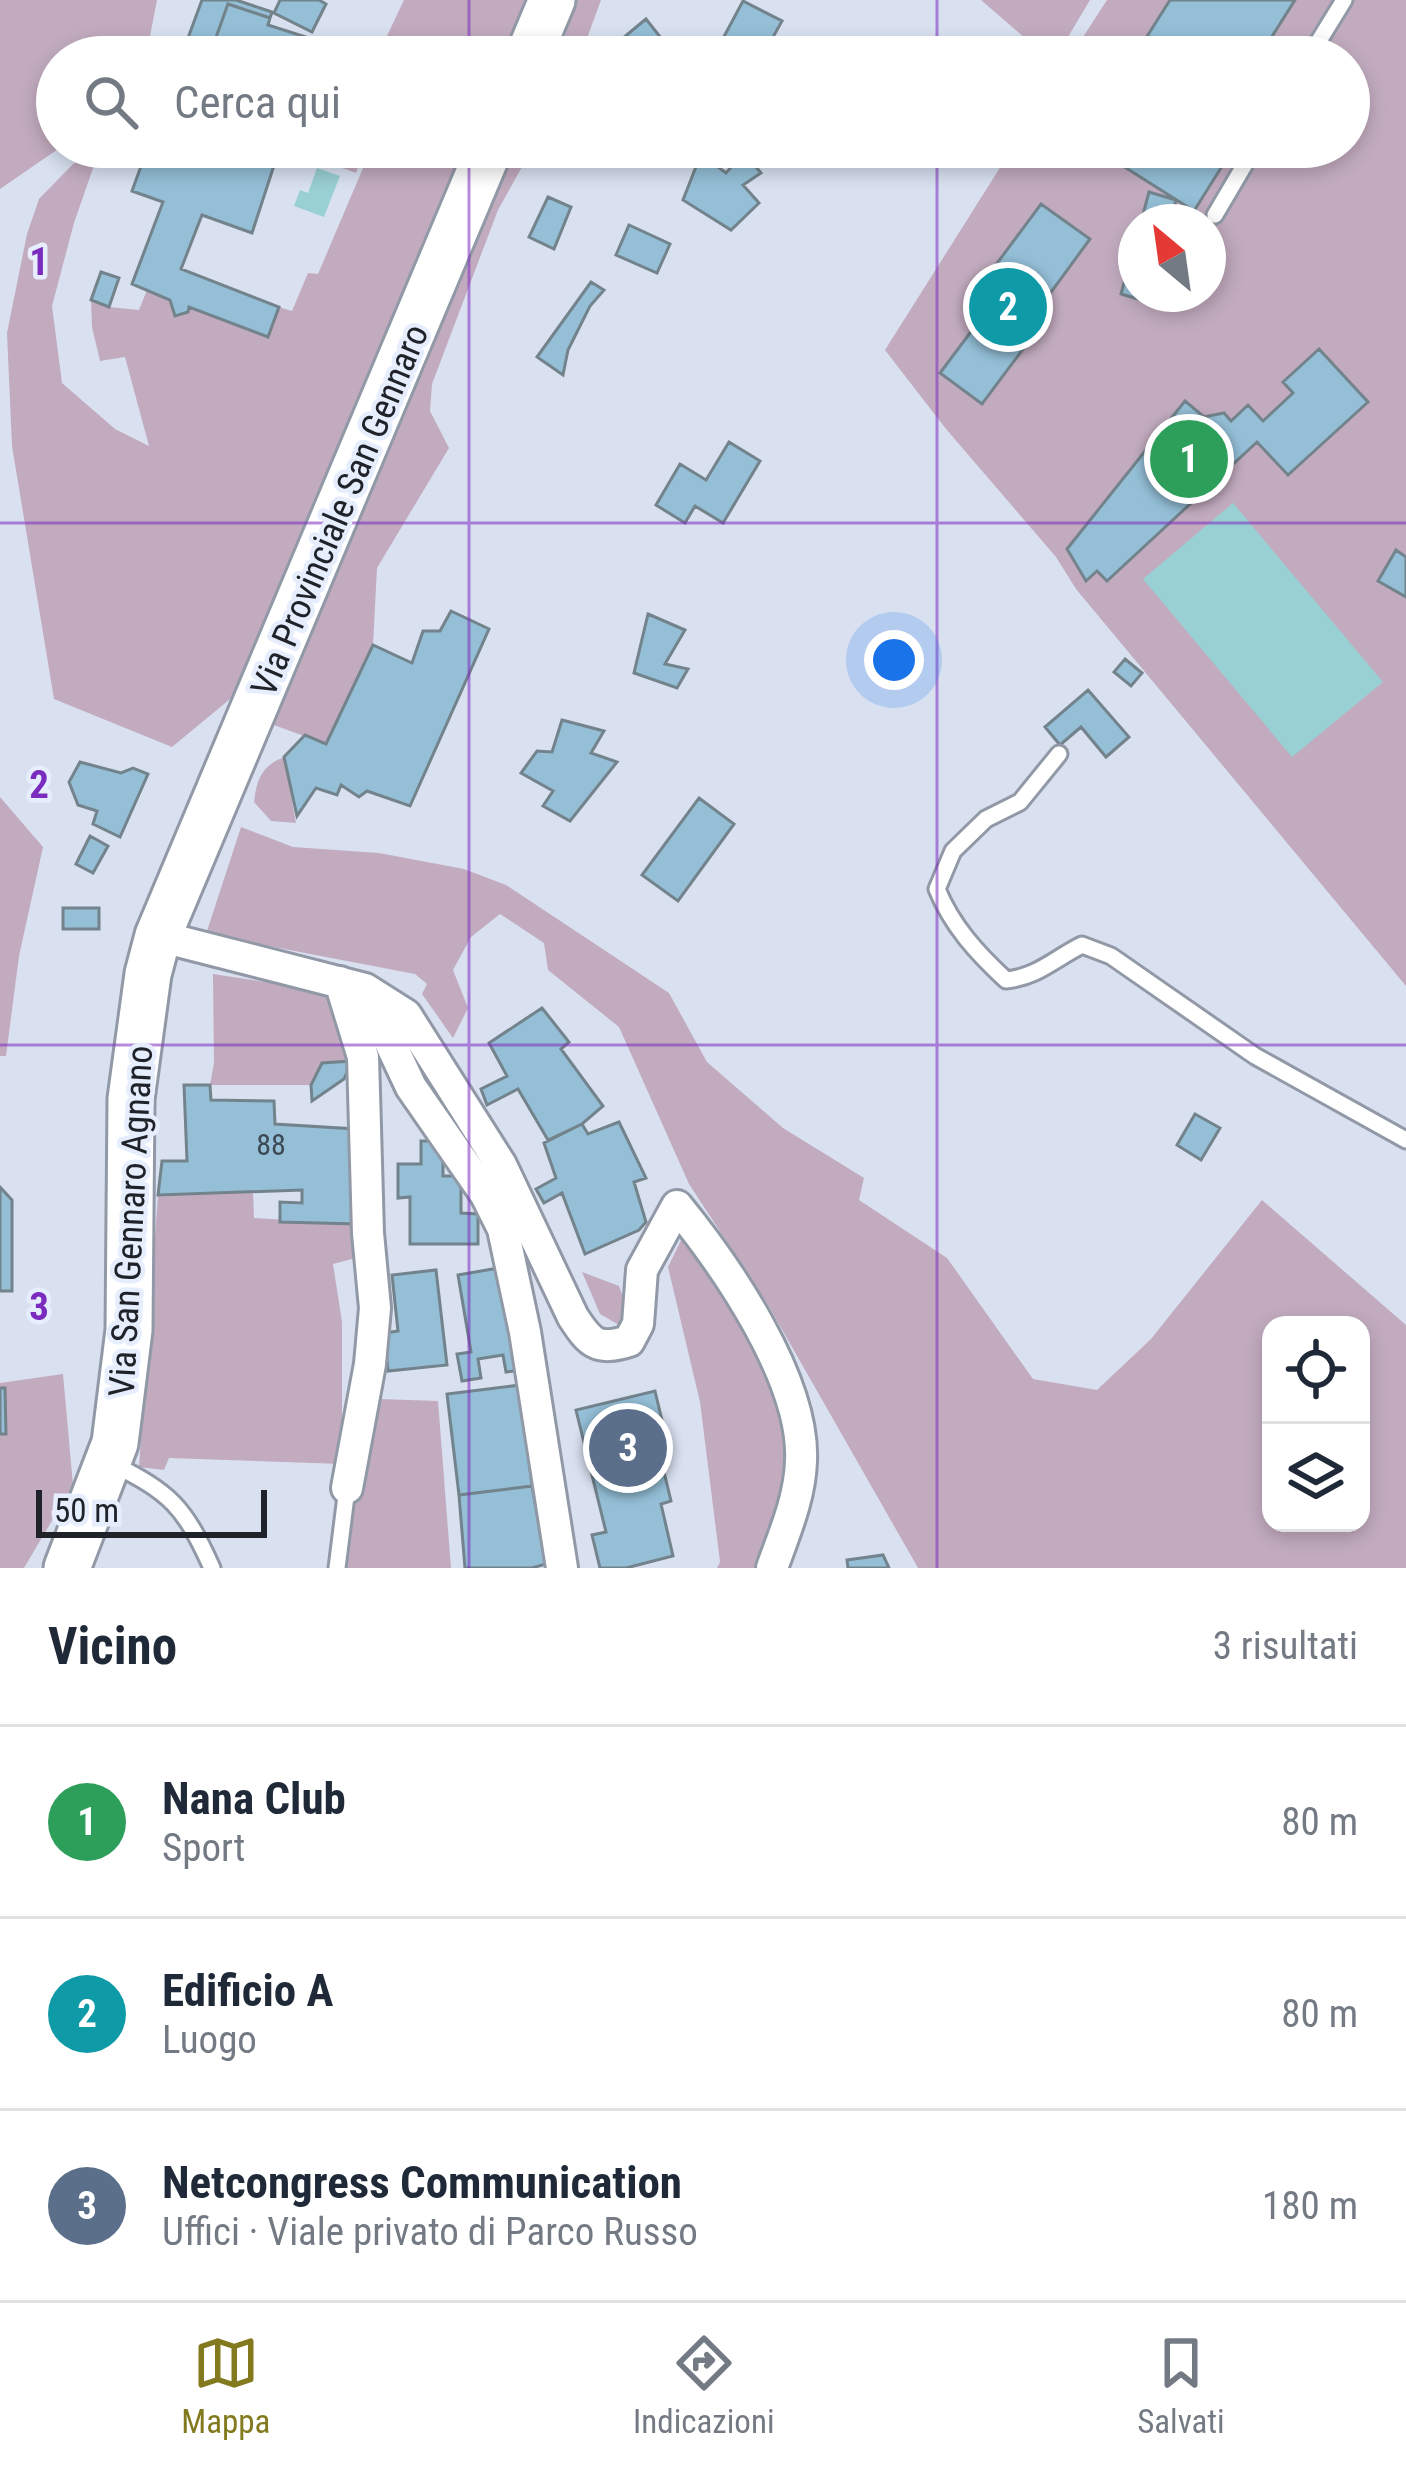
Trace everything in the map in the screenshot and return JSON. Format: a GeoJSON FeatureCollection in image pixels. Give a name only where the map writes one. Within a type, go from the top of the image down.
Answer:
{"type":"FeatureCollection","features":[{"type":"Feature","properties":{"kind":"main road"},"geometry":{"type":"LineString","coordinates":[[537,36],[552,0]]}},
{"type":"Feature","properties":{"kind":"main road","name":"Via Provinciale San Gennaro"},"geometry":{"type":"LineString","coordinates":[[185,872],[481,168]]}},
{"type":"Feature","properties":{"kind":"main road","name":"Via San Gennaro Agnano"},"geometry":{"type":"LineString","coordinates":[[67,1568],[115,1443],[129,1330],[131,1099],[148,974],[185,872]]}},
{"type":"Feature","properties":{"kind":"street"},"geometry":{"type":"LineString","coordinates":[[158,936],[352,985],[406,1015],[501,1165],[588,1340],[609,1347],[629,1341],[638,1324],[642,1270],[677,1206],[736,1287],[772,1348],[794,1415],[802,1459],[793,1508],[772,1568]]}},
{"type":"Feature","properties":{"kind":"street"},"geometry":{"type":"LineString","coordinates":[[347,1488],[370,1364],[375,1308],[363,1058],[352,985]]}},
{"type":"Feature","properties":{"kind":"street"},"geometry":{"type":"LineString","coordinates":[[352,985],[503,1229],[525,1332],[562,1568]]}},
{"type":"Feature","properties":{"kind":"lane"},"geometry":{"type":"LineString","coordinates":[[1322,36],[1344,0]]}},
{"type":"Feature","properties":{"kind":"lane"},"geometry":{"type":"LineString","coordinates":[[1221,204],[1242,168]]}},
{"type":"Feature","properties":{"kind":"lane"},"geometry":{"type":"LineString","coordinates":[[1059,754],[1020,802],[986,819],[953,851],[937,889],[973,949],[1006,980],[1033,977],[1082,945],[1111,956],[1255,1056],[1406,1140]]}},
{"type":"Feature","properties":{"kind":"lane"},"geometry":{"type":"LineString","coordinates":[[108,1461],[161,1488],[192,1525],[212,1568]]}},
{"type":"Feature","properties":{"kind":"lane"},"geometry":{"type":"LineString","coordinates":[[337,1568],[347,1488]]}},
{"type":"Feature","properties":{"kind":"shaded area"},"geometry":{"type":"Polygon","coordinates":[[[0,0],[157,0],[150,36],[36,36],[36,164],[0,189],[0,0]]]}},
{"type":"Feature","properties":{"kind":"shaded area"},"geometry":{"type":"Polygon","coordinates":[[[404,0],[528,0],[513,36],[387,36],[404,0]]]}},
{"type":"Feature","properties":{"kind":"shaded area"},"geometry":{"type":"Polygon","coordinates":[[[565,0],[601,0],[588,36],[550,36],[565,0]]]}},
{"type":"Feature","properties":{"kind":"shaded area"},"geometry":{"type":"Polygon","coordinates":[[[981,0],[1090,0],[1069,36],[1023,36],[981,0]]]}},
{"type":"Feature","properties":{"kind":"shaded area"},"geometry":{"type":"Polygon","coordinates":[[[1107,0],[1406,0],[1406,986],[1076,589],[1056,557],[885,350],[1000,168],[1370,168],[1370,36],[1084,36],[1107,0]]]}},
{"type":"Feature","properties":{"kind":"shaded area"},"geometry":{"type":"Polygon","coordinates":[[[69,168],[93,168],[52,306],[62,383],[115,429],[149,446],[125,357],[100,361],[91,300],[139,310],[147,290],[170,300],[175,316],[187,313],[189,307],[267,337],[279,307],[292,311],[308,273],[318,274],[363,168],[458,168],[241,690],[172,747],[54,699],[12,446],[7,333],[39,199],[69,168]]]}},
{"type":"Feature","properties":{"kind":"shaded area"},"geometry":{"type":"Polygon","coordinates":[[[317,168],[340,176],[324,217],[294,206],[300,190],[308,193],[317,168]]]}},
{"type":"Feature","properties":{"kind":"shaded area"},"geometry":{"type":"Polygon","coordinates":[[[495,168],[521,168],[498,210],[432,384],[430,411],[449,448],[377,568],[373,645],[326,744],[271,724],[495,168]]]}},
{"type":"Feature","properties":{"kind":"shaded area"},"geometry":{"type":"Polygon","coordinates":[[[1233,503],[1383,682],[1292,757],[1143,579],[1233,503]]]}},
{"type":"Feature","properties":{"kind":"shaded area"},"geometry":{"type":"Polygon","coordinates":[[[284,757],[296,823],[271,821],[254,802],[262,774],[284,757]]]}},
{"type":"Feature","properties":{"kind":"shaded area"},"geometry":{"type":"Polygon","coordinates":[[[0,797],[43,847],[19,956],[6,1056],[0,1056],[0,797]]]}},
{"type":"Feature","properties":{"kind":"shaded area"},"geometry":{"type":"Polygon","coordinates":[[[241,827],[293,847],[379,853],[464,869],[506,885],[669,993],[707,1062],[783,1128],[864,1178],[859,1200],[947,1258],[1033,1379],[1097,1390],[1151,1339],[1262,1200],[1406,1325],[1406,1568],[918,1568],[768,1305],[689,1184],[619,1027],[548,970],[544,943],[500,914],[471,937],[453,970],[468,1008],[453,1038],[422,994],[427,984],[415,974],[206,934],[241,827]]]}},
{"type":"Feature","properties":{"kind":"shaded area"},"geometry":{"type":"Polygon","coordinates":[[[213,974],[325,991],[352,1061],[322,1063],[311,1085],[210,1085],[213,974]]]}},
{"type":"Feature","properties":{"kind":"shaded area"},"geometry":{"type":"Polygon","coordinates":[[[253,1192],[254,1218],[357,1224],[356,1258],[333,1264],[342,1322],[342,1464],[169,1458],[164,1470],[139,1467],[158,1195],[253,1192]]]}},
{"type":"Feature","properties":{"kind":"shaded area"},"geometry":{"type":"Polygon","coordinates":[[[684,1234],[753,1337],[781,1412],[790,1468],[757,1568],[717,1568],[700,1402],[668,1267],[684,1234]]]}},
{"type":"Feature","properties":{"kind":"shaded area"},"geometry":{"type":"Polygon","coordinates":[[[582,1272],[619,1286],[629,1314],[619,1325],[600,1314],[582,1272]]]}},
{"type":"Feature","properties":{"kind":"shaded area"},"geometry":{"type":"Polygon","coordinates":[[[63,1374],[73,1485],[24,1568],[0,1568],[0,1434],[6,1433],[5,1389],[0,1383],[63,1374]]]}},
{"type":"Feature","properties":{"kind":"shaded area"},"geometry":{"type":"Polygon","coordinates":[[[379,1399],[438,1401],[451,1568],[343,1568],[351,1506],[379,1399]]]}},
{"type":"Feature","properties":{"kind":"building"},"geometry":{"type":"Polygon","coordinates":[[[202,0],[236,0],[272,12],[270,18],[228,4],[217,36],[189,36],[202,0]]]}},
{"type":"Feature","properties":{"kind":"building"},"geometry":{"type":"Polygon","coordinates":[[[280,0],[326,4],[312,32],[274,13],[280,0]]]}},
{"type":"Feature","properties":{"kind":"building"},"geometry":{"type":"Polygon","coordinates":[[[1170,0],[1295,0],[1272,36],[1147,36],[1170,0]]]}},
{"type":"Feature","properties":{"kind":"building"},"geometry":{"type":"Polygon","coordinates":[[[743,1],[782,21],[774,36],[724,36],[743,1]]]}},
{"type":"Feature","properties":{"kind":"building"},"geometry":{"type":"Polygon","coordinates":[[[228,4],[270,18],[268,25],[303,36],[217,36],[228,4]]]}},
{"type":"Feature","properties":{"kind":"building"},"geometry":{"type":"Polygon","coordinates":[[[646,19],[659,36],[625,36],[646,19]]]}},
{"type":"Feature","properties":{"kind":"building"},"geometry":{"type":"Polygon","coordinates":[[[140,168],[273,168],[252,233],[202,215],[181,269],[279,307],[268,337],[189,307],[188,312],[175,316],[170,300],[132,284],[163,202],[132,191],[140,168]]]}},
{"type":"Feature","properties":{"kind":"building"},"geometry":{"type":"Polygon","coordinates":[[[696,168],[719,168],[726,173],[730,168],[757,168],[761,173],[743,185],[759,203],[731,230],[683,200],[696,168]]]}},
{"type":"Feature","properties":{"kind":"building"},"geometry":{"type":"Polygon","coordinates":[[[1126,168],[1221,168],[1198,204],[1183,204],[1126,168]]]}},
{"type":"Feature","properties":{"kind":"building"},"geometry":{"type":"Polygon","coordinates":[[[1149,192],[1176,200],[1175,204],[1146,204],[1149,192]]]}},
{"type":"Feature","properties":{"kind":"building"},"geometry":{"type":"Polygon","coordinates":[[[548,197],[571,207],[554,249],[529,237],[548,197]]]}},
{"type":"Feature","properties":{"kind":"building"},"geometry":{"type":"Polygon","coordinates":[[[1041,204],[1090,239],[1035,314],[1044,321],[982,404],[940,373],[985,313],[969,301],[1041,204]]]}},
{"type":"Feature","properties":{"kind":"building"},"geometry":{"type":"Polygon","coordinates":[[[629,225],[670,244],[657,273],[616,255],[629,225]]]}},
{"type":"Feature","properties":{"kind":"building"},"geometry":{"type":"Polygon","coordinates":[[[101,272],[119,278],[109,307],[91,300],[101,272]]]}},
{"type":"Feature","properties":{"kind":"building"},"geometry":{"type":"Polygon","coordinates":[[[591,282],[604,290],[590,306],[568,350],[563,375],[537,357],[591,282]]]}},
{"type":"Feature","properties":{"kind":"building"},"geometry":{"type":"Polygon","coordinates":[[[1319,349],[1368,402],[1288,475],[1257,442],[1107,581],[1097,571],[1086,581],[1067,549],[1185,401],[1204,417],[1224,413],[1231,421],[1248,405],[1263,421],[1293,393],[1283,382],[1319,349]]]}},
{"type":"Feature","properties":{"kind":"building"},"geometry":{"type":"Polygon","coordinates":[[[729,442],[760,461],[723,523],[695,506],[685,523],[656,505],[680,464],[706,480],[729,442]]]}},
{"type":"Feature","properties":{"kind":"building"},"geometry":{"type":"Polygon","coordinates":[[[1396,550],[1406,557],[1406,597],[1378,581],[1396,550]]]}},
{"type":"Feature","properties":{"kind":"building"},"geometry":{"type":"Polygon","coordinates":[[[451,611],[489,629],[410,806],[367,791],[359,797],[341,785],[337,795],[316,788],[297,816],[284,757],[305,735],[326,744],[373,645],[412,663],[423,631],[440,631],[451,611]]]}},
{"type":"Feature","properties":{"kind":"building"},"geometry":{"type":"Polygon","coordinates":[[[648,614],[685,630],[665,664],[688,669],[677,688],[634,673],[648,614]]]}},
{"type":"Feature","properties":{"kind":"building"},"geometry":{"type":"Polygon","coordinates":[[[1125,659],[1142,673],[1131,686],[1114,672],[1125,659]]]}},
{"type":"Feature","properties":{"kind":"building"},"geometry":{"type":"Polygon","coordinates":[[[1088,690],[1129,737],[1106,757],[1081,727],[1060,745],[1045,727],[1088,690]]]}},
{"type":"Feature","properties":{"kind":"building"},"geometry":{"type":"Polygon","coordinates":[[[562,720],[604,731],[591,753],[617,762],[570,821],[543,806],[553,791],[521,773],[537,751],[552,752],[562,720]]]}},
{"type":"Feature","properties":{"kind":"building"},"geometry":{"type":"Polygon","coordinates":[[[80,762],[121,773],[133,768],[148,774],[120,837],[93,824],[97,811],[78,805],[69,782],[80,762]]]}},
{"type":"Feature","properties":{"kind":"building"},"geometry":{"type":"Polygon","coordinates":[[[699,798],[734,824],[678,901],[642,875],[699,798]]]}},
{"type":"Feature","properties":{"kind":"building"},"geometry":{"type":"Polygon","coordinates":[[[90,836],[108,846],[93,873],[76,864],[90,836]]]}},
{"type":"Feature","properties":{"kind":"building"},"geometry":{"type":"Polygon","coordinates":[[[63,908],[99,908],[99,929],[63,929],[63,908]]]}},
{"type":"Feature","properties":{"kind":"building"},"geometry":{"type":"Polygon","coordinates":[[[542,1008],[569,1042],[561,1049],[603,1106],[582,1124],[548,1140],[518,1089],[487,1105],[481,1089],[507,1076],[489,1043],[542,1008]]]}},
{"type":"Feature","properties":{"kind":"building"},"geometry":{"type":"Polygon","coordinates":[[[352,1061],[344,1079],[312,1101],[311,1085],[322,1063],[352,1061]]]}},
{"type":"Feature","properties":{"kind":"building"},"geometry":{"type":"Polygon","coordinates":[[[184,1085],[210,1085],[211,1100],[274,1101],[275,1124],[356,1129],[357,1224],[280,1222],[280,1202],[302,1203],[302,1190],[158,1195],[162,1161],[187,1161],[184,1085]]]}},
{"type":"Feature","properties":{"kind":"building"},"geometry":{"type":"Polygon","coordinates":[[[1195,1114],[1220,1128],[1201,1160],[1177,1145],[1195,1114]]]}},
{"type":"Feature","properties":{"kind":"building"},"geometry":{"type":"Polygon","coordinates":[[[619,1122],[646,1178],[634,1182],[646,1222],[639,1230],[585,1254],[562,1193],[544,1203],[536,1189],[556,1178],[544,1143],[582,1124],[588,1134],[619,1122]]]}},
{"type":"Feature","properties":{"kind":"building"},"geometry":{"type":"Polygon","coordinates":[[[421,1141],[443,1141],[443,1176],[461,1176],[461,1213],[478,1214],[478,1244],[410,1244],[410,1197],[398,1198],[398,1164],[421,1164],[421,1141]]]}},
{"type":"Feature","properties":{"kind":"building"},"geometry":{"type":"Polygon","coordinates":[[[0,1187],[12,1200],[12,1291],[0,1291],[0,1187]]]}},
{"type":"Feature","properties":{"kind":"building"},"geometry":{"type":"Polygon","coordinates":[[[504,1267],[522,1370],[506,1372],[503,1355],[478,1359],[481,1378],[462,1381],[457,1354],[471,1352],[458,1275],[504,1267]]]}},
{"type":"Feature","properties":{"kind":"building"},"geometry":{"type":"Polygon","coordinates":[[[436,1270],[447,1365],[388,1371],[384,1333],[398,1331],[392,1275],[436,1270]]]}},
{"type":"Feature","properties":{"kind":"building"},"geometry":{"type":"Polygon","coordinates":[[[520,1385],[532,1486],[459,1495],[447,1394],[520,1385]]]}},
{"type":"Feature","properties":{"kind":"building"},"geometry":{"type":"Polygon","coordinates":[[[0,1388],[5,1388],[6,1434],[0,1434],[0,1388]]]}},
{"type":"Feature","properties":{"kind":"building"},"geometry":{"type":"Polygon","coordinates":[[[655,1391],[665,1433],[655,1435],[671,1501],[661,1504],[673,1556],[626,1568],[600,1568],[592,1535],[606,1532],[576,1410],[655,1391]]]}},
{"type":"Feature","properties":{"kind":"building"},"geometry":{"type":"Polygon","coordinates":[[[532,1486],[546,1564],[465,1568],[459,1495],[532,1486]]]}},
{"type":"Feature","properties":{"kind":"building"},"geometry":{"type":"Polygon","coordinates":[[[883,1555],[889,1568],[848,1568],[847,1560],[883,1555]]]}},
{"type":"Feature","properties":{"kind":"place","name":"Edificio A"},"geometry":{"type":"Point","coordinates":[1008,307]}},
{"type":"Feature","properties":{"kind":"place","name":"Nana Club"},"geometry":{"type":"Point","coordinates":[1189,459]}},
{"type":"Feature","properties":{"kind":"place","name":"Netcongress Communication"},"geometry":{"type":"Point","coordinates":[628,1448]}}]}
